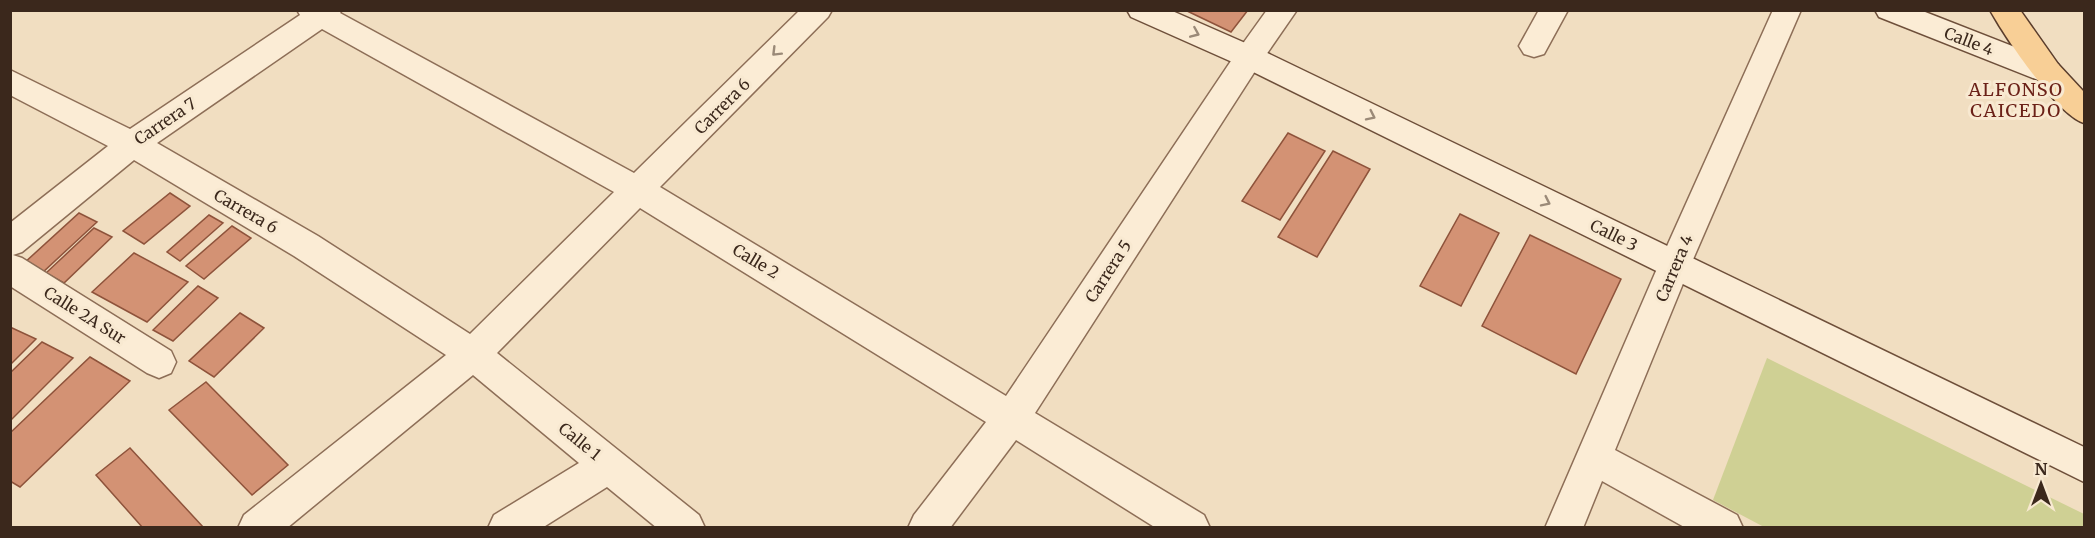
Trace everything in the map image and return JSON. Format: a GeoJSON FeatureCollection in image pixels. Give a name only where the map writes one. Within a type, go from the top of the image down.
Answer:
{"type":"FeatureCollection","features":[{"type":"Feature","properties":{"kind":"main road"},"geometry":{"type":"LineString","coordinates":[[2004,10],[2048,72],[2085,111]]}},
{"type":"Feature","properties":{"kind":"street","name":"Carrera 6"},"geometry":{"type":"LineString","coordinates":[[257,528],[473,354],[818,10]]}},
{"type":"Feature","properties":{"kind":"street","name":"Calle 3"},"geometry":{"type":"LineString","coordinates":[[1141,10],[1249,57],[2085,465]]}},
{"type":"Feature","properties":{"kind":"street","name":"Carrera 5"},"geometry":{"type":"LineString","coordinates":[[927,528],[1012,417],[1282,10]]}},
{"type":"Feature","properties":{"kind":"street"},"geometry":{"type":"LineString","coordinates":[[1534,46],[1554,10]]}},
{"type":"Feature","properties":{"kind":"street","name":"Carrera 4"},"geometry":{"type":"LineString","coordinates":[[1564,528],[1675,264],[1787,10]]}},
{"type":"Feature","properties":{"kind":"street","name":"Calle 4"},"geometry":{"type":"LineString","coordinates":[[1889,10],[2048,72]]}},
{"type":"Feature","properties":{"kind":"street","name":"Calle 2"},"geometry":{"type":"LineString","coordinates":[[319,12],[639,190],[1191,528]]}},
{"type":"Feature","properties":{"kind":"street","name":"Carrera 7"},"geometry":{"type":"LineString","coordinates":[[10,242],[132,144],[319,12]]}},
{"type":"Feature","properties":{"kind":"street","name":"Carrera 6"},"geometry":{"type":"LineString","coordinates":[[10,81],[132,144],[306,246],[473,354]]}},
{"type":"Feature","properties":{"kind":"street","name":"Calle 2A Sur"},"geometry":{"type":"LineString","coordinates":[[10,268],[159,362]]}},
{"type":"Feature","properties":{"kind":"street","name":"Calle 1"},"geometry":{"type":"LineString","coordinates":[[473,354],[686,528]]}},
{"type":"Feature","properties":{"kind":"street"},"geometry":{"type":"LineString","coordinates":[[1594,458],[1724,528]]}},
{"type":"Feature","properties":{"kind":"street"},"geometry":{"type":"LineString","coordinates":[[507,528],[610,465]]}},
{"type":"Feature","properties":{"kind":"green space"},"geometry":{"type":"Polygon","coordinates":[[[1767,358],[2084,514],[2084,527],[1764,527],[1713,500],[1767,358]]]}},
{"type":"Feature","properties":{"kind":"building"},"geometry":{"type":"Polygon","coordinates":[[[1185,10],[1248,10],[1231,32],[1185,10]]]}},
{"type":"Feature","properties":{"kind":"building"},"geometry":{"type":"Polygon","coordinates":[[[1288,133],[1325,151],[1280,220],[1242,201],[1288,133]]]}},
{"type":"Feature","properties":{"kind":"building"},"geometry":{"type":"Polygon","coordinates":[[[1333,151],[1370,169],[1317,257],[1278,237],[1333,151]]]}},
{"type":"Feature","properties":{"kind":"building"},"geometry":{"type":"Polygon","coordinates":[[[170,193],[190,206],[144,244],[123,231],[170,193]]]}},
{"type":"Feature","properties":{"kind":"building"},"geometry":{"type":"Polygon","coordinates":[[[79,213],[97,222],[42,273],[23,264],[79,213]]]}},
{"type":"Feature","properties":{"kind":"building"},"geometry":{"type":"Polygon","coordinates":[[[1460,214],[1499,233],[1461,306],[1420,286],[1460,214]]]}},
{"type":"Feature","properties":{"kind":"building"},"geometry":{"type":"Polygon","coordinates":[[[209,215],[223,223],[180,261],[167,252],[209,215]]]}},
{"type":"Feature","properties":{"kind":"building"},"geometry":{"type":"Polygon","coordinates":[[[232,226],[251,238],[204,279],[186,266],[232,226]]]}},
{"type":"Feature","properties":{"kind":"building"},"geometry":{"type":"Polygon","coordinates":[[[94,228],[112,237],[64,283],[46,273],[94,228]]]}},
{"type":"Feature","properties":{"kind":"building"},"geometry":{"type":"Polygon","coordinates":[[[1530,235],[1621,279],[1576,374],[1482,326],[1530,235]]]}},
{"type":"Feature","properties":{"kind":"building"},"geometry":{"type":"Polygon","coordinates":[[[134,253],[188,282],[147,322],[92,292],[134,253]]]}},
{"type":"Feature","properties":{"kind":"building"},"geometry":{"type":"Polygon","coordinates":[[[198,286],[218,298],[173,341],[153,330],[198,286]]]}},
{"type":"Feature","properties":{"kind":"building"},"geometry":{"type":"Polygon","coordinates":[[[240,313],[264,328],[214,377],[189,361],[240,313]]]}},
{"type":"Feature","properties":{"kind":"building"},"geometry":{"type":"Polygon","coordinates":[[[10,327],[36,339],[10,365],[10,327]]]}},
{"type":"Feature","properties":{"kind":"building"},"geometry":{"type":"Polygon","coordinates":[[[42,342],[73,358],[10,421],[10,373],[42,342]]]}},
{"type":"Feature","properties":{"kind":"building"},"geometry":{"type":"Polygon","coordinates":[[[90,357],[130,381],[20,487],[10,481],[10,433],[90,357]]]}},
{"type":"Feature","properties":{"kind":"building"},"geometry":{"type":"Polygon","coordinates":[[[206,382],[288,465],[252,495],[169,410],[206,382]]]}},
{"type":"Feature","properties":{"kind":"building"},"geometry":{"type":"Polygon","coordinates":[[[130,448],[204,528],[143,528],[96,475],[130,448]]]}},
{"type":"Feature","properties":{"kind":"district","name":"ALFONSO CAICEDO"},"geometry":{"type":"Point","coordinates":[2016,100]}}]}
